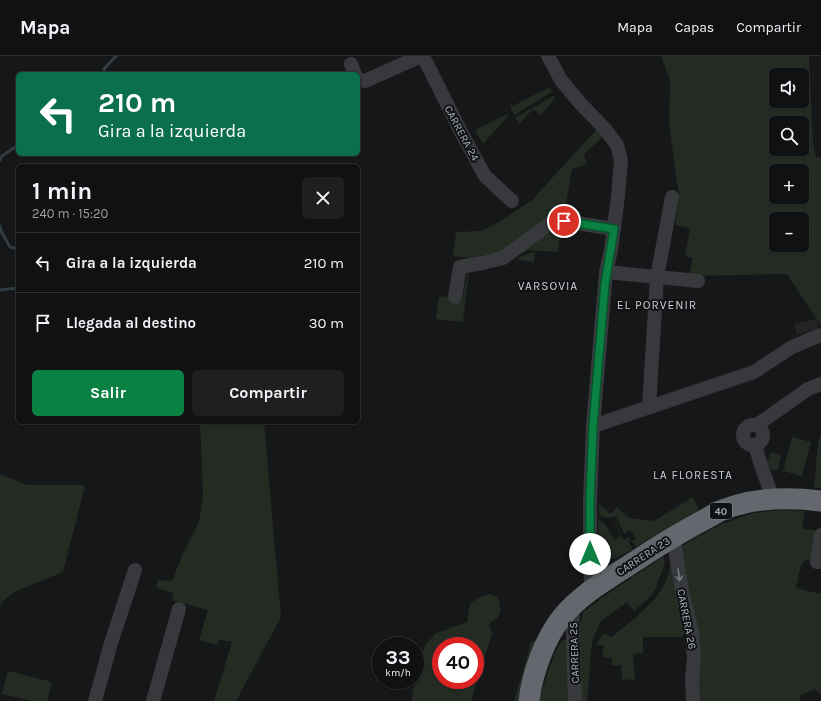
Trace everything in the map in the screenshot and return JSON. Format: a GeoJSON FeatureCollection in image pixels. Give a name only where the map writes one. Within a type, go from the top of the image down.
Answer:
{"type":"FeatureCollection","features":[{"type":"Feature","properties":{"kind":"highway","name":"CARRERA 23"},"geometry":{"type":"LineString","coordinates":[[529,701],[535,673],[551,632],[572,606],[592,590],[673,536],[723,510],[748,502],[773,499],[821,501]]}},
{"type":"Feature","properties":{"kind":"street"},"geometry":{"type":"LineString","coordinates":[[360,80],[365,81],[422,56]]}},
{"type":"Feature","properties":{"kind":"street","name":"CARRERA 24"},"geometry":{"type":"LineString","coordinates":[[422,56],[485,176],[512,202]]}},
{"type":"Feature","properties":{"kind":"street"},"geometry":{"type":"LineString","coordinates":[[548,56],[561,80],[580,103],[605,129],[617,145],[621,160],[614,229],[606,272],[593,426],[590,500],[590,569],[592,590]]}},
{"type":"Feature","properties":{"kind":"street"},"geometry":{"type":"LineString","coordinates":[[649,406],[657,277],[672,197]]}},
{"type":"Feature","properties":{"kind":"street"},"geometry":{"type":"LineString","coordinates":[[455,297],[460,266],[503,258],[549,224],[564,221],[614,229]]}},
{"type":"Feature","properties":{"kind":"street"},"geometry":{"type":"LineString","coordinates":[[606,272],[698,281]]}},
{"type":"Feature","properties":{"kind":"street"},"geometry":{"type":"LineString","coordinates":[[593,426],[754,372],[792,347],[821,336]]}},
{"type":"Feature","properties":{"kind":"street"},"geometry":{"type":"LineString","coordinates":[[773,499],[761,465],[756,445],[748,444],[744,440],[743,434],[745,429],[753,425],[757,425],[815,386],[821,395]]}},
{"type":"Feature","properties":{"kind":"street"},"geometry":{"type":"LineString","coordinates":[[819,562],[821,535]]}},
{"type":"Feature","properties":{"kind":"street","name":"CARRERA 26"},"geometry":{"type":"LineString","coordinates":[[673,536],[682,596],[692,632],[694,657],[692,679],[693,701]]}},
{"type":"Feature","properties":{"kind":"street"},"geometry":{"type":"LineString","coordinates":[[95,701],[111,643],[135,570]]}},
{"type":"Feature","properties":{"kind":"street","name":"CARRERA 25"},"geometry":{"type":"LineString","coordinates":[[572,606],[576,701]]}},
{"type":"Feature","properties":{"kind":"street"},"geometry":{"type":"LineString","coordinates":[[154,701],[179,609]]}},
{"type":"Feature","properties":{"kind":"shaded area"},"geometry":{"type":"Polygon","coordinates":[[[661,56],[809,56],[813,143],[816,157],[821,157],[821,326],[787,274],[689,276],[693,258],[685,256],[690,228],[675,225],[679,197],[669,123],[670,80],[661,56]]]}},
{"type":"Feature","properties":{"kind":"shaded area"},"geometry":{"type":"Polygon","coordinates":[[[550,87],[552,92],[514,115],[510,106],[512,104],[513,106],[550,87]]]}},
{"type":"Feature","properties":{"kind":"shaded area"},"geometry":{"type":"Polygon","coordinates":[[[553,96],[555,98],[541,115],[533,109],[519,124],[515,118],[553,96]]]}},
{"type":"Feature","properties":{"kind":"shaded area"},"geometry":{"type":"Polygon","coordinates":[[[508,114],[509,115],[483,144],[475,130],[508,114]]]}},
{"type":"Feature","properties":{"kind":"shaded area"},"geometry":{"type":"Polygon","coordinates":[[[597,129],[604,136],[584,154],[587,164],[572,169],[564,216],[556,215],[547,219],[501,252],[470,258],[453,256],[456,232],[482,231],[532,200],[597,129]]]}},
{"type":"Feature","properties":{"kind":"shaded area"},"geometry":{"type":"Polygon","coordinates":[[[561,226],[558,252],[528,250],[515,257],[540,235],[561,226]]]}},
{"type":"Feature","properties":{"kind":"shaded area"},"geometry":{"type":"Polygon","coordinates":[[[535,252],[534,262],[519,260],[518,258],[530,253],[535,252]]]}},
{"type":"Feature","properties":{"kind":"shaded area"},"geometry":{"type":"Polygon","coordinates":[[[469,271],[463,322],[436,319],[439,297],[445,296],[462,300],[469,271]]]}},
{"type":"Feature","properties":{"kind":"shaded area"},"geometry":{"type":"Polygon","coordinates":[[[816,319],[819,329],[797,335],[794,324],[816,319]]]}},
{"type":"Feature","properties":{"kind":"shaded area"},"geometry":{"type":"Polygon","coordinates":[[[200,424],[264,424],[281,617],[236,701],[214,701],[232,642],[219,640],[217,645],[199,640],[208,610],[172,600],[174,593],[156,588],[158,580],[172,581],[181,558],[199,522],[203,496],[200,424]]]}},
{"type":"Feature","properties":{"kind":"shaded area"},"geometry":{"type":"Polygon","coordinates":[[[821,435],[821,488],[814,488],[818,443],[821,435]]]}},
{"type":"Feature","properties":{"kind":"shaded area"},"geometry":{"type":"Polygon","coordinates":[[[792,437],[811,442],[802,476],[783,471],[792,437]]]}},
{"type":"Feature","properties":{"kind":"shaded area"},"geometry":{"type":"Polygon","coordinates":[[[772,452],[781,456],[778,470],[771,470],[767,461],[772,452]]]}},
{"type":"Feature","properties":{"kind":"shaded area"},"geometry":{"type":"Polygon","coordinates":[[[0,474],[27,485],[85,485],[63,572],[14,592],[1,603],[0,606],[0,474]]]}},
{"type":"Feature","properties":{"kind":"shaded area"},"geometry":{"type":"Polygon","coordinates":[[[693,497],[699,509],[636,547],[632,541],[636,539],[630,530],[624,534],[616,516],[607,518],[599,514],[599,504],[611,514],[617,507],[629,518],[654,521],[693,497]]]}},
{"type":"Feature","properties":{"kind":"shaded area"},"geometry":{"type":"Polygon","coordinates":[[[779,510],[805,511],[802,529],[815,530],[813,558],[804,561],[801,565],[796,588],[820,594],[821,591],[821,694],[814,689],[801,695],[800,701],[697,701],[681,547],[691,540],[722,524],[753,513],[779,510]]]}},
{"type":"Feature","properties":{"kind":"shaded area"},"geometry":{"type":"Polygon","coordinates":[[[598,519],[605,524],[614,540],[621,536],[614,520],[624,540],[629,537],[630,539],[628,541],[633,549],[618,557],[601,561],[598,557],[598,519]]]}},
{"type":"Feature","properties":{"kind":"shaded area"},"geometry":{"type":"Polygon","coordinates":[[[673,554],[689,632],[681,637],[643,637],[643,653],[633,654],[635,680],[622,680],[621,665],[612,665],[612,658],[602,657],[604,645],[596,645],[603,633],[612,637],[652,602],[666,580],[670,568],[669,555],[673,554]]]}},
{"type":"Feature","properties":{"kind":"shaded area"},"geometry":{"type":"Polygon","coordinates":[[[664,556],[664,566],[662,572],[656,588],[648,599],[634,611],[627,602],[600,622],[592,642],[587,701],[581,701],[579,630],[583,612],[664,556]]]}},
{"type":"Feature","properties":{"kind":"shaded area"},"geometry":{"type":"Polygon","coordinates":[[[489,594],[498,597],[500,614],[489,625],[492,633],[484,659],[484,637],[432,637],[436,633],[467,622],[470,603],[489,594]]]}},
{"type":"Feature","properties":{"kind":"shaded area"},"geometry":{"type":"Polygon","coordinates":[[[432,637],[432,689],[475,689],[471,701],[412,701],[413,689],[424,689],[424,649],[432,637]]]}},
{"type":"Feature","properties":{"kind":"shaded area"},"geometry":{"type":"Polygon","coordinates":[[[539,639],[532,654],[518,701],[514,701],[531,642],[539,639]]]}},
{"type":"Feature","properties":{"kind":"shaded area"},"geometry":{"type":"Polygon","coordinates":[[[567,639],[569,701],[540,701],[540,697],[556,651],[562,641],[567,639]]]}},
{"type":"Feature","properties":{"kind":"shaded area"},"geometry":{"type":"Polygon","coordinates":[[[8,671],[52,682],[47,701],[32,701],[2,694],[8,671]]]}},
{"type":"Feature","properties":{"kind":"waterway"},"geometry":{"type":"LineString","coordinates":[[105,72],[104,69],[116,56]]}},
{"type":"Feature","properties":{"kind":"waterway"},"geometry":{"type":"LineString","coordinates":[[0,160],[2,156],[16,146]]}},
{"type":"Feature","properties":{"kind":"waterway"},"geometry":{"type":"LineString","coordinates":[[0,226],[1,231],[10,247],[16,248]]}},
{"type":"Feature","properties":{"kind":"waterway"},"geometry":{"type":"LineString","coordinates":[[0,290],[16,288]]}},
{"type":"Feature","properties":{"kind":"district","name":"VARSOVIA"},"geometry":{"type":"Point","coordinates":[548,286]}},
{"type":"Feature","properties":{"kind":"district","name":"EL PORVENIR"},"geometry":{"type":"Point","coordinates":[657,305]}},
{"type":"Feature","properties":{"kind":"district","name":"LA FLORESTA"},"geometry":{"type":"Point","coordinates":[693,475]}},
{"type":"Feature","properties":{"kind":"route"},"geometry":{"type":"LineString","coordinates":[[564,221],[614,229],[606,272],[593,426],[590,500],[590,554]]}}]}
